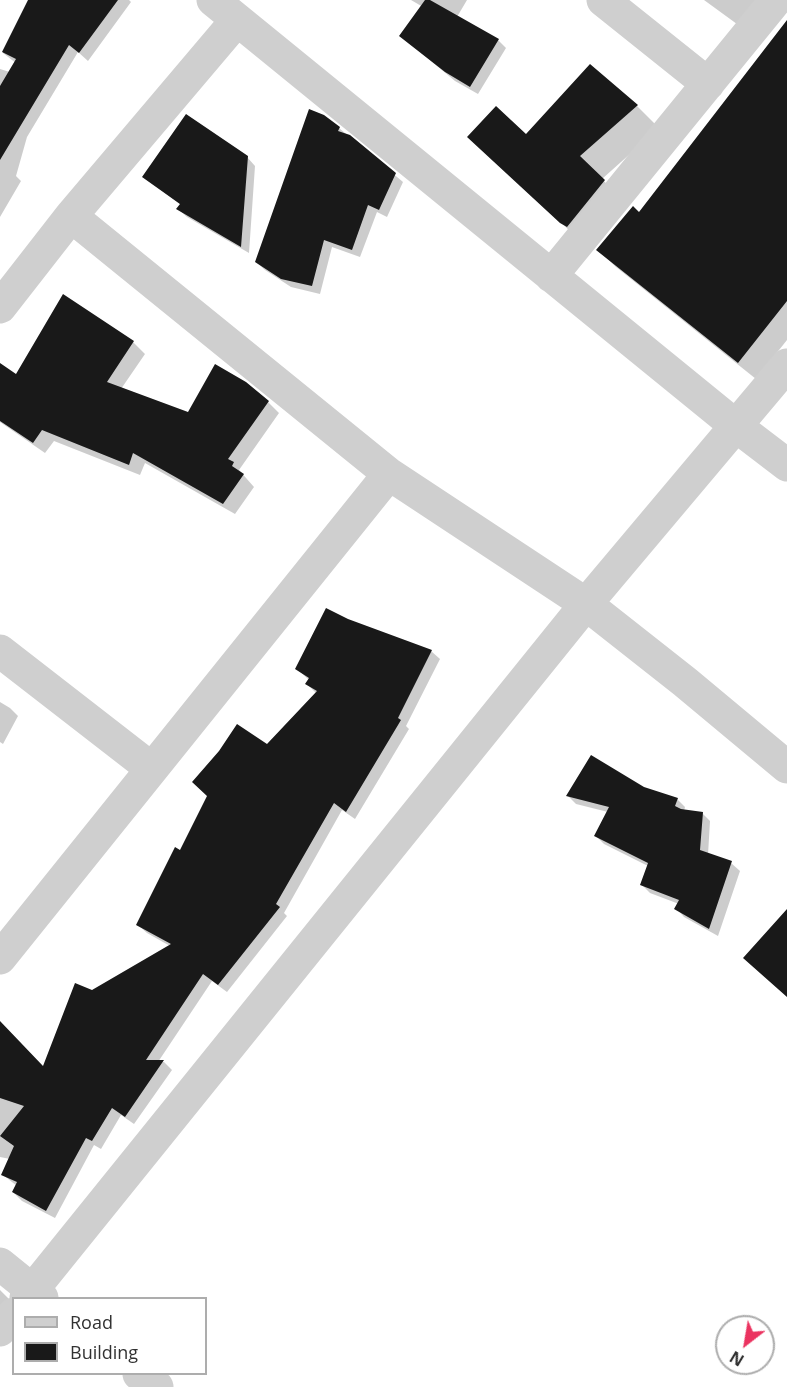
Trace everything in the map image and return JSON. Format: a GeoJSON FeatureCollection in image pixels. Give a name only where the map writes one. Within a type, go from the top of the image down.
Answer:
{"type":"FeatureCollection","features":[{"type":"Feature","properties":{"kind":"street"},"geometry":{"type":"LineString","coordinates":[[603,0],[708,84]]}},
{"type":"Feature","properties":{"kind":"street"},"geometry":{"type":"LineString","coordinates":[[551,276],[777,0]]}},
{"type":"Feature","properties":{"kind":"street"},"geometry":{"type":"LineString","coordinates":[[0,307],[225,10],[787,465]]}},
{"type":"Feature","properties":{"kind":"street"},"geometry":{"type":"LineString","coordinates":[[71,216],[389,474],[586,604],[787,766]]}},
{"type":"Feature","properties":{"kind":"street"},"geometry":{"type":"LineString","coordinates":[[31,1297],[586,604],[787,364]]}},
{"type":"Feature","properties":{"kind":"street"},"geometry":{"type":"LineString","coordinates":[[1,955],[389,474]]}},
{"type":"Feature","properties":{"kind":"street"},"geometry":{"type":"LineString","coordinates":[[0,651],[152,769]]}},
{"type":"Feature","properties":{"kind":"street"},"geometry":{"type":"LineString","coordinates":[[0,1264],[25,1297]]}},
{"type":"Feature","properties":{"kind":"street"},"geometry":{"type":"LineString","coordinates":[[0,1330],[12,1318]]}},
{"type":"Feature","properties":{"kind":"street"},"geometry":{"type":"LineString","coordinates":[[140,1375],[157,1387]]}},
{"type":"Feature","properties":{"kind":"building"},"geometry":{"type":"Polygon","coordinates":[[[28,0],[118,0],[79,53],[69,45],[0,160],[0,86],[16,59],[2,52],[28,0]]]}},
{"type":"Feature","properties":{"kind":"building"},"geometry":{"type":"Polygon","coordinates":[[[425,0],[430,0],[499,39],[470,87],[445,72],[399,36],[425,0]]]}},
{"type":"Feature","properties":{"kind":"building"},"geometry":{"type":"Polygon","coordinates":[[[787,20],[787,301],[738,363],[596,250],[633,206],[639,212],[787,20]]]}},
{"type":"Feature","properties":{"kind":"building"},"geometry":{"type":"Polygon","coordinates":[[[590,64],[638,105],[580,156],[605,180],[567,227],[467,137],[496,106],[526,134],[590,64]]]}},
{"type":"Feature","properties":{"kind":"building"},"geometry":{"type":"Polygon","coordinates":[[[309,109],[324,115],[340,127],[338,131],[350,135],[396,173],[379,210],[368,205],[352,250],[324,240],[312,286],[281,279],[255,262],[309,109]]]}},
{"type":"Feature","properties":{"kind":"building"},"geometry":{"type":"Polygon","coordinates":[[[186,114],[248,156],[241,247],[176,209],[180,204],[142,177],[186,114]]]}},
{"type":"Feature","properties":{"kind":"building"},"geometry":{"type":"Polygon","coordinates":[[[63,294],[134,341],[107,382],[188,412],[215,364],[246,382],[269,401],[228,459],[234,462],[232,466],[244,474],[223,504],[133,453],[129,465],[42,430],[33,443],[0,421],[0,363],[16,374],[63,294]]]}},
{"type":"Feature","properties":{"kind":"building"},"geometry":{"type":"Polygon","coordinates":[[[326,608],[348,619],[432,650],[398,718],[401,720],[346,812],[334,803],[276,904],[280,907],[218,985],[203,974],[146,1060],[164,1060],[125,1117],[112,1108],[92,1141],[86,1138],[46,1211],[12,1192],[17,1182],[1,1175],[14,1146],[0,1136],[24,1106],[0,1098],[0,1021],[43,1066],[75,983],[92,990],[171,944],[136,925],[175,847],[180,850],[207,796],[192,782],[219,751],[237,724],[267,744],[317,691],[305,684],[309,678],[295,669],[326,608]]]}},
{"type":"Feature","properties":{"kind":"building"},"geometry":{"type":"Polygon","coordinates":[[[591,755],[644,787],[678,798],[675,806],[703,812],[700,850],[732,861],[709,929],[674,909],[679,900],[640,885],[648,863],[594,836],[609,807],[566,796],[591,755]]]}},
{"type":"Feature","properties":{"kind":"building"},"geometry":{"type":"Polygon","coordinates":[[[787,909],[787,997],[743,958],[787,909]]]}}]}
